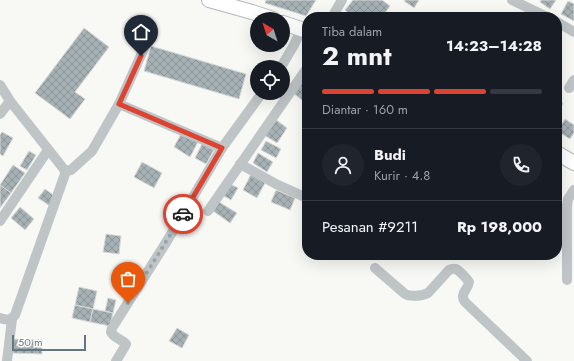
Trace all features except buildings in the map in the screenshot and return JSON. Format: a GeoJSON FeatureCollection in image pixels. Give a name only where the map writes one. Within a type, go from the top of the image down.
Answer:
{"type":"FeatureCollection","features":[{"type":"Feature","properties":{"kind":"street"},"geometry":{"type":"LineString","coordinates":[[209,0],[252,12]]}},
{"type":"Feature","properties":{"kind":"street"},"geometry":{"type":"LineString","coordinates":[[335,12],[342,0]]}},
{"type":"Feature","properties":{"kind":"street"},"geometry":{"type":"LineString","coordinates":[[512,0],[537,12]]}},
{"type":"Feature","properties":{"kind":"street"},"geometry":{"type":"LineString","coordinates":[[290,25],[302,29]]}},
{"type":"Feature","properties":{"kind":"street"},"geometry":{"type":"LineString","coordinates":[[562,25],[574,32]]}},
{"type":"Feature","properties":{"kind":"street"},"geometry":{"type":"LineString","coordinates":[[285,60],[302,33]]}},
{"type":"Feature","properties":{"kind":"street"},"geometry":{"type":"LineString","coordinates":[[65,170],[71,170],[92,151],[119,104],[146,44]]}},
{"type":"Feature","properties":{"kind":"street"},"geometry":{"type":"LineString","coordinates":[[208,211],[302,75]]}},
{"type":"Feature","properties":{"kind":"street"},"geometry":{"type":"LineString","coordinates":[[0,85],[10,101],[65,170],[65,174],[15,315],[12,318],[7,361]]}},
{"type":"Feature","properties":{"kind":"street"},"geometry":{"type":"LineString","coordinates":[[116,361],[126,344],[113,336],[111,332],[112,328],[167,241],[222,148],[257,100]]}},
{"type":"Feature","properties":{"kind":"street"},"geometry":{"type":"LineString","coordinates":[[0,114],[10,101]]}},
{"type":"Feature","properties":{"kind":"street"},"geometry":{"type":"LineString","coordinates":[[119,104],[222,148]]}},
{"type":"Feature","properties":{"kind":"street"},"geometry":{"type":"LineString","coordinates":[[0,221],[48,150]]}},
{"type":"Feature","properties":{"kind":"street"},"geometry":{"type":"LineString","coordinates":[[562,156],[574,163]]}},
{"type":"Feature","properties":{"kind":"street"},"geometry":{"type":"LineString","coordinates":[[240,164],[276,184],[302,196]]}},
{"type":"Feature","properties":{"kind":"street"},"geometry":{"type":"LineString","coordinates":[[567,280],[566,205],[574,190]]}},
{"type":"Feature","properties":{"kind":"street"},"geometry":{"type":"LineString","coordinates":[[375,268],[405,294],[410,296],[428,294],[449,270],[452,268],[456,269],[469,282],[469,285],[462,295],[462,299],[527,361]]}},
{"type":"Feature","properties":{"kind":"street"},"geometry":{"type":"LineString","coordinates":[[0,318],[6,320],[12,318]]}},
{"type":"Feature","properties":{"kind":"way so far"},"geometry":{"type":"LineString","coordinates":[[128,303],[183,214]]}},
{"type":"Feature","properties":{"kind":"route"},"geometry":{"type":"LineString","coordinates":[[141,56],[119,104],[222,148],[183,214]]}}]}
